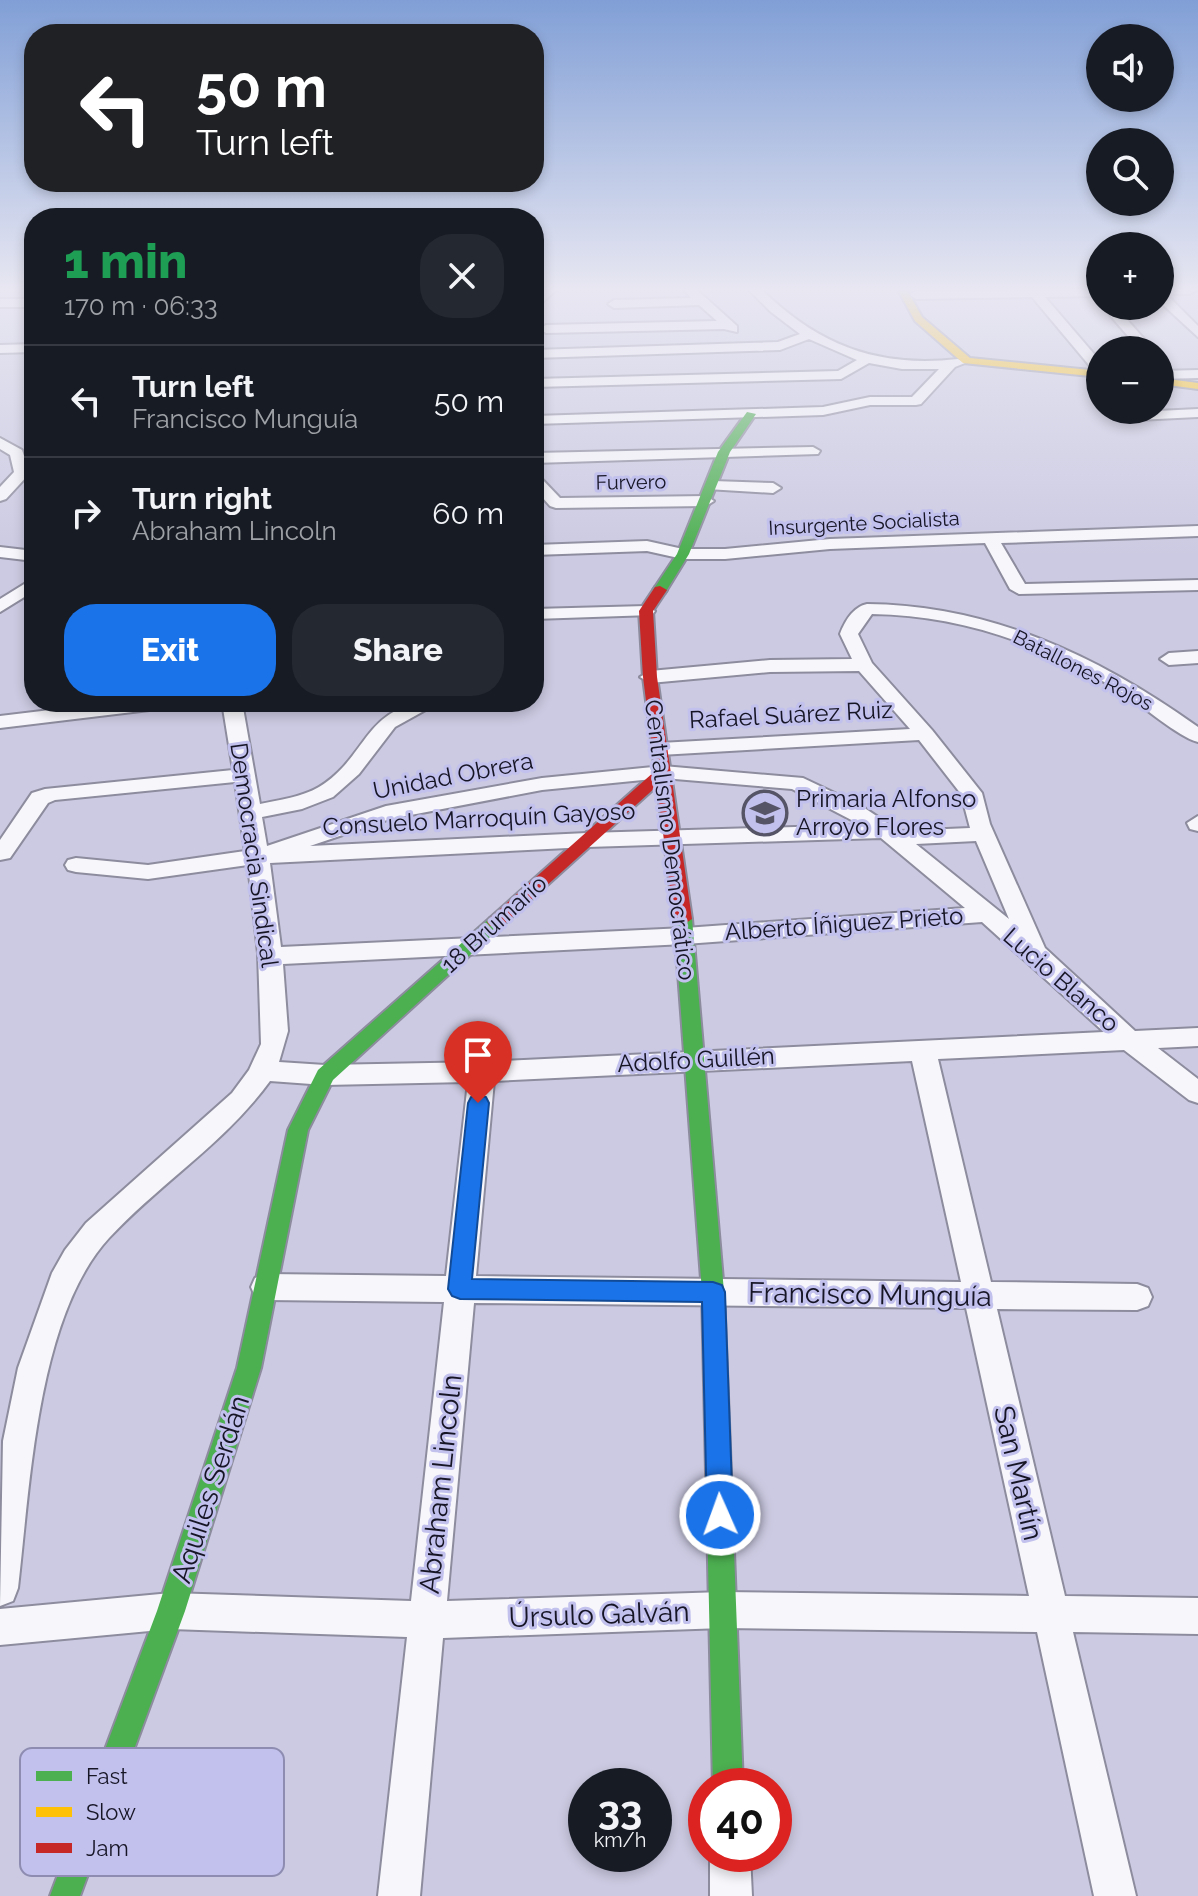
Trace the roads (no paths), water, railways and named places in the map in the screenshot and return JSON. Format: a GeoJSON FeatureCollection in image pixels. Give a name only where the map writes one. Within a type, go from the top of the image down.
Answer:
{"type":"FeatureCollection","features":[{"type":"Feature","properties":{"kind":"street"},"geometry":{"type":"LineString","coordinates":[[544,383],[655,378]]}},
{"type":"Feature","properties":{"kind":"street"},"geometry":{"type":"LineString","coordinates":[[545,423],[823,411],[870,401],[916,401],[941,378]]}},
{"type":"Feature","properties":{"kind":"street"},"geometry":{"type":"LineString","coordinates":[[1175,378],[1198,386]]}},
{"type":"Feature","properties":{"kind":"street"},"geometry":{"type":"LineString","coordinates":[[1174,414],[1198,413]]}},
{"type":"Feature","properties":{"kind":"street"},"geometry":{"type":"LineString","coordinates":[[544,614],[646,611],[683,554],[724,452],[751,414]]}},
{"type":"Feature","properties":{"kind":"street"},"geometry":{"type":"LineString","coordinates":[[0,442],[17,453],[22,473],[0,496]]}},
{"type":"Feature","properties":{"kind":"street"},"geometry":{"type":"LineString","coordinates":[[544,458],[813,451]]}},
{"type":"Feature","properties":{"kind":"street","name":"Furvero"},"geometry":{"type":"LineString","coordinates":[[544,490],[556,503],[773,488]]}},
{"type":"Feature","properties":{"kind":"street","name":"Insurgente Socialista"},"geometry":{"type":"LineString","coordinates":[[544,550],[647,546],[683,554],[725,554],[830,544],[1198,531]]}},
{"type":"Feature","properties":{"kind":"street","name":"Batallones Rojos"},"geometry":{"type":"LineString","coordinates":[[990,538],[1019,589],[1198,585]]}},
{"type":"Feature","properties":{"kind":"street"},"geometry":{"type":"LineString","coordinates":[[0,552],[24,555]]}},
{"type":"Feature","properties":{"kind":"street"},"geometry":{"type":"LineString","coordinates":[[0,567],[24,559]]}},
{"type":"Feature","properties":{"kind":"street"},"geometry":{"type":"LineString","coordinates":[[0,607],[24,590]]}},
{"type":"Feature","properties":{"kind":"street","name":"Batallones Rojos"},"geometry":{"type":"LineString","coordinates":[[864,665],[849,634],[854,622],[867,609],[939,611],[1010,631],[1130,690],[1198,736]]}},
{"type":"Feature","properties":{"kind":"street","name":"Centralismo Democrático"},"geometry":{"type":"LineString","coordinates":[[646,611],[650,677],[685,936],[713,1292],[727,1768]]}},
{"type":"Feature","properties":{"kind":"street"},"geometry":{"type":"LineString","coordinates":[[1169,659],[1198,657]]}},
{"type":"Feature","properties":{"kind":"street"},"geometry":{"type":"LineString","coordinates":[[650,677],[770,666],[864,665],[925,734],[971,793],[983,834],[1035,953]]}},
{"type":"Feature","properties":{"kind":"street"},"geometry":{"type":"LineString","coordinates":[[0,722],[83,712]]}},
{"type":"Feature","properties":{"kind":"street","name":"Democracia Sindical"},"geometry":{"type":"LineString","coordinates":[[0,1588],[21,1429],[46,1325],[74,1260],[114,1210],[238,1106],[262,1071],[275,1042],[271,956],[259,856],[234,712]]}},
{"type":"Feature","properties":{"kind":"street"},"geometry":{"type":"LineString","coordinates":[[250,813],[294,804],[326,792],[352,770],[388,723],[410,712]]}},
{"type":"Feature","properties":{"kind":"street","name":"Rafael Suárez Ruiz"},"geometry":{"type":"LineString","coordinates":[[660,749],[925,734]]}},
{"type":"Feature","properties":{"kind":"street","name":"Lucio Blanco"},"geometry":{"type":"LineString","coordinates":[[663,772],[796,783],[852,810],[890,834],[1035,953],[1130,1041],[1198,1093]]}},
{"type":"Feature","properties":{"kind":"street","name":"18 Brumario"},"geometry":{"type":"LineString","coordinates":[[325,1075],[663,772]]}},
{"type":"Feature","properties":{"kind":"street","name":"Unidad Obrera"},"geometry":{"type":"LineString","coordinates":[[259,856],[386,813],[542,784],[663,772]]}},
{"type":"Feature","properties":{"kind":"street"},"geometry":{"type":"LineString","coordinates":[[2,853],[40,798],[243,775]]}},
{"type":"Feature","properties":{"kind":"street","name":"Consuelo Marroquín Gayoso"},"geometry":{"type":"LineString","coordinates":[[76,865],[148,872],[259,856],[587,840],[983,834]]}},
{"type":"Feature","properties":{"kind":"street","name":"Alberto Íñiguez Prieto"},"geometry":{"type":"LineString","coordinates":[[271,956],[685,936],[985,914]]}},
{"type":"Feature","properties":{"kind":"street","name":"Adolfo Guillén"},"geometry":{"type":"LineString","coordinates":[[262,1071],[325,1075],[482,1072],[694,1059],[1198,1037]]}},
{"type":"Feature","properties":{"kind":"street","name":"San Martín"},"geometry":{"type":"LineString","coordinates":[[923,1050],[1115,1896]]}},
{"type":"Feature","properties":{"kind":"street","name":"Abraham Lincoln"},"geometry":{"type":"LineString","coordinates":[[399,1896],[482,1072]]}},
{"type":"Feature","properties":{"kind":"street","name":"Aquiles Serdán"},"geometry":{"type":"LineString","coordinates":[[120,1748],[171,1611],[249,1368],[298,1130],[325,1075]]}},
{"type":"Feature","properties":{"kind":"street","name":"Francisco Munguía"},"geometry":{"type":"LineString","coordinates":[[266,1287],[1137,1297]]}},
{"type":"Feature","properties":{"kind":"street","name":"Úrsulo Galván"},"geometry":{"type":"LineString","coordinates":[[0,1627],[171,1611],[427,1620],[723,1610],[1198,1616]]}},
{"type":"Feature","properties":{"kind":"street"},"geometry":{"type":"LineString","coordinates":[[730,1872],[731,1896]]}},
{"type":"Feature","properties":{"kind":"street","name":"Aquiles Serdán"},"geometry":{"type":"LineString","coordinates":[[65,1896],[72,1876]]}},
{"type":"Feature","properties":{"kind":"place","name":"Primaria Alfonso Arroyo Flores"},"geometry":{"type":"Point","coordinates":[765,813]}}]}
